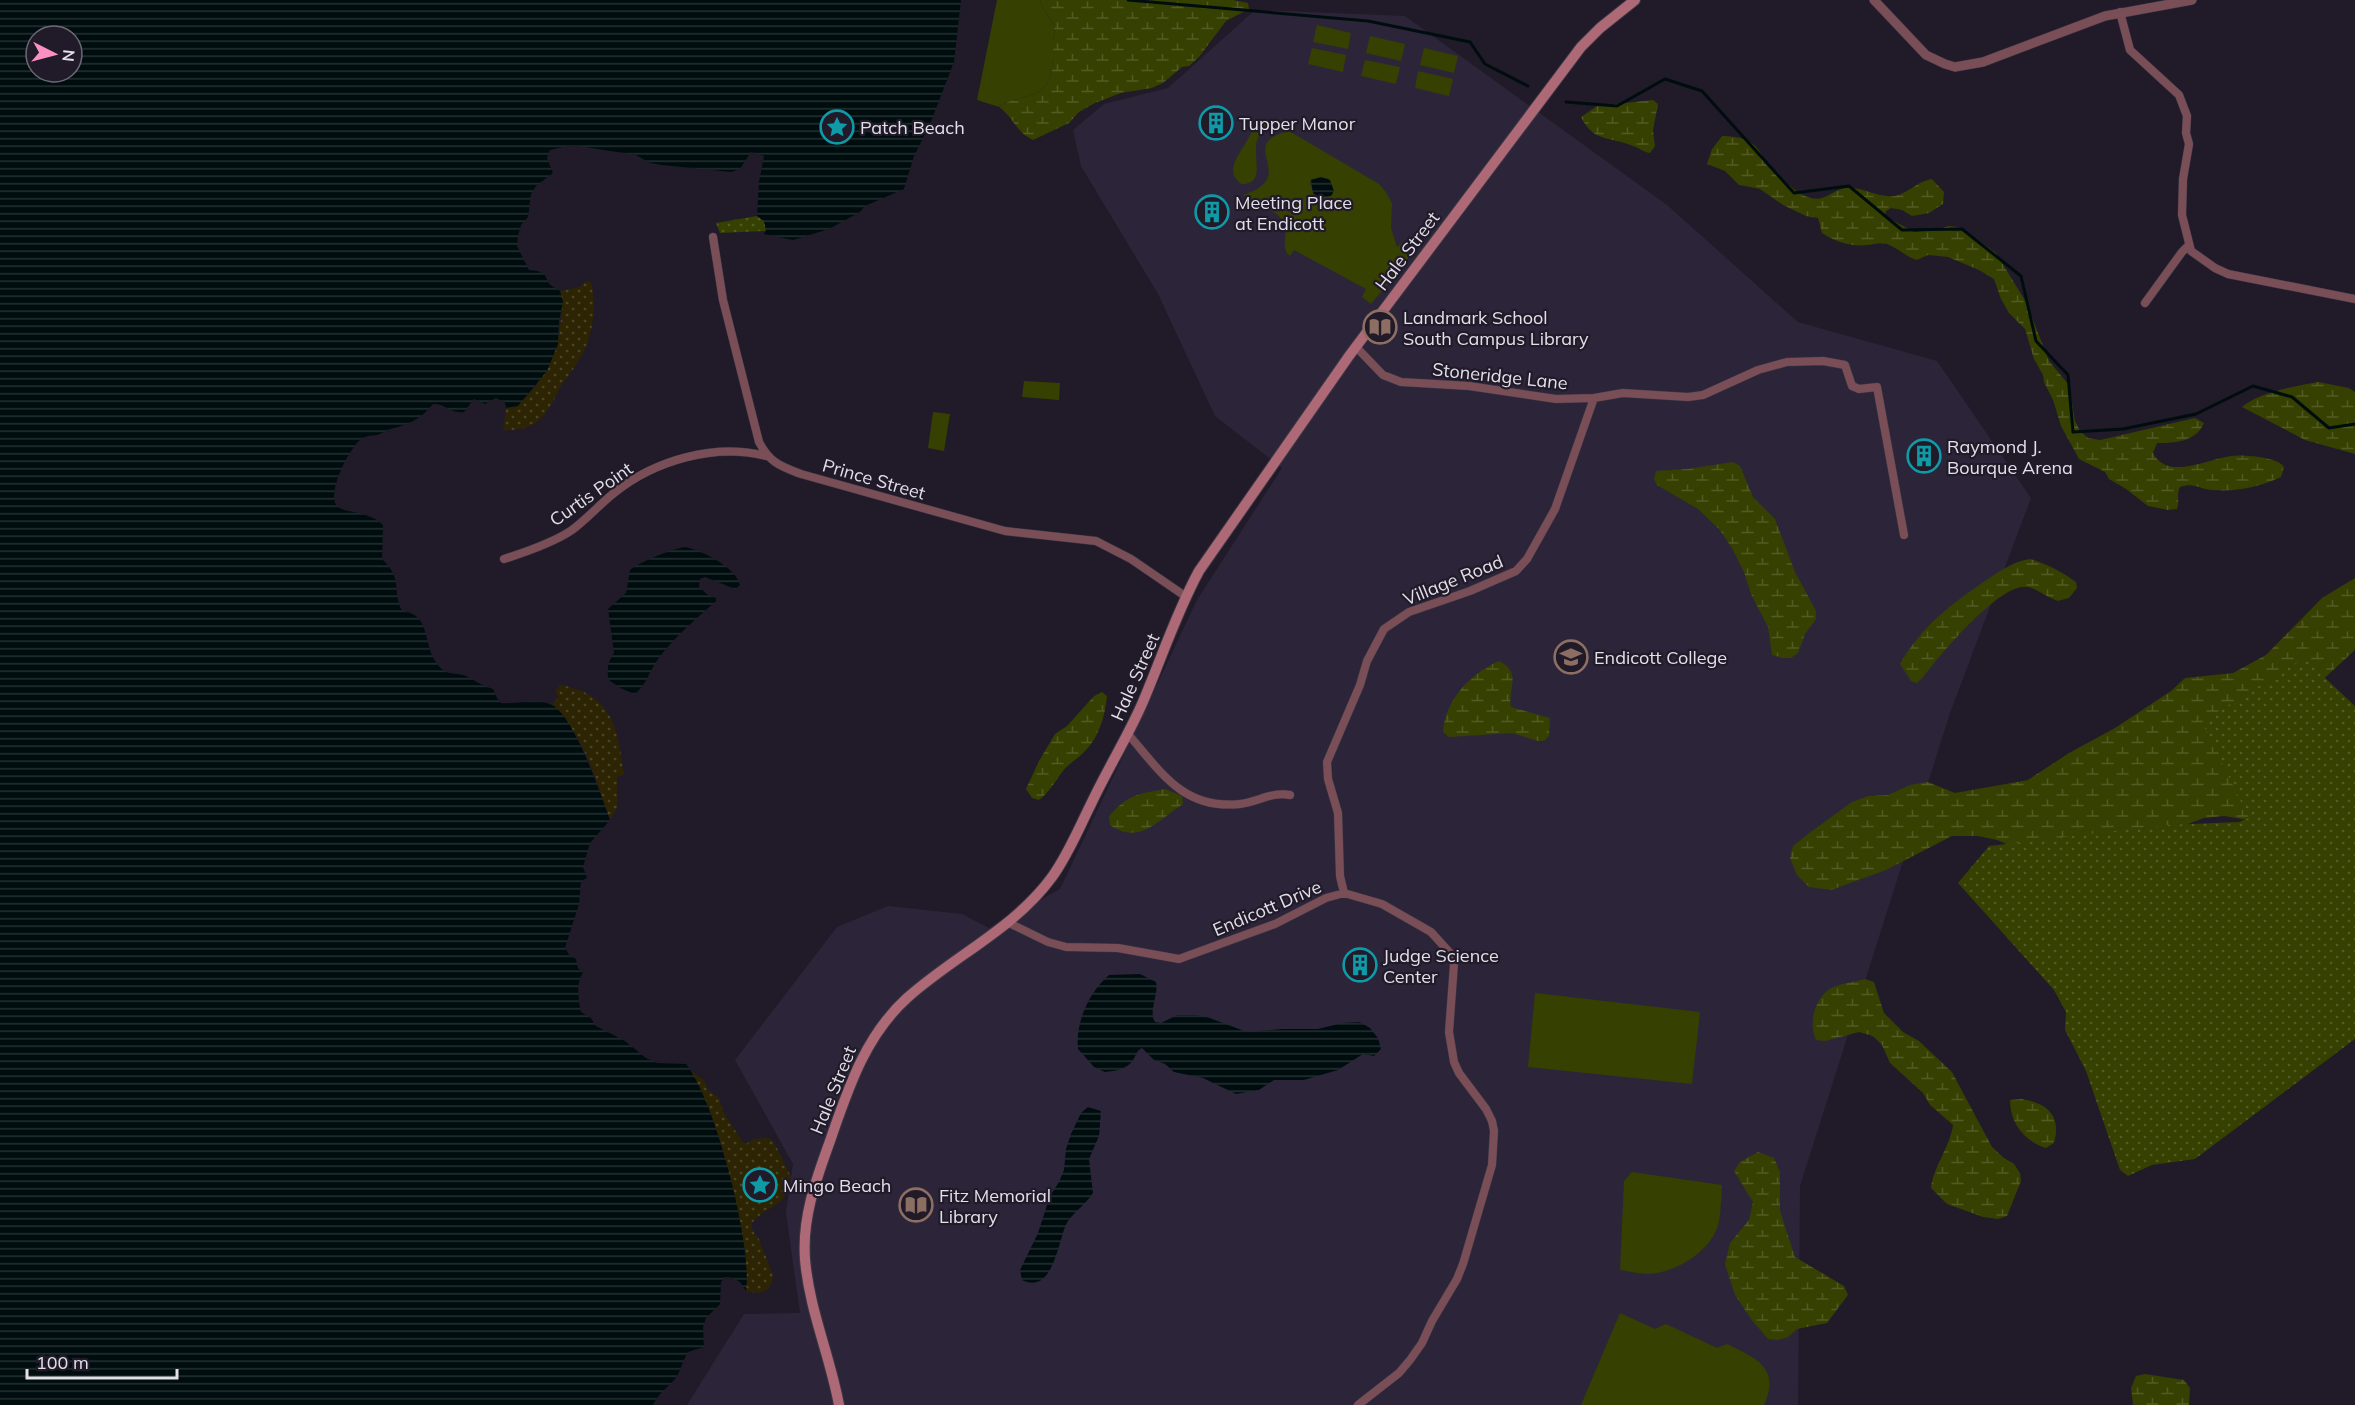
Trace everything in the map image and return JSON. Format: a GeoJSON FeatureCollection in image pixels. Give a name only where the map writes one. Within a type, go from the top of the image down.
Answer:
{"type":"FeatureCollection","features":[{"type":"Feature","properties":{"kind":"main road","name":"Hale Street"},"geometry":{"type":"LineString","coordinates":[[839,1405],[813,1310],[805,1258],[804,1233],[808,1203],[858,1065],[872,1039],[890,1015],[924,983],[1009,923],[1031,902],[1054,874],[1128,734],[1174,629],[1185,596],[1199,571],[1356,347],[1581,47],[1600,28],[1635,0]]}},
{"type":"Feature","properties":{"kind":"street"},"geometry":{"type":"LineString","coordinates":[[1874,0],[1926,54],[1955,67],[1983,62],[2079,25],[2121,12],[2192,0]]}},
{"type":"Feature","properties":{"kind":"street"},"geometry":{"type":"LineString","coordinates":[[2121,12],[2130,50],[2179,95],[2187,116],[2186,133],[2189,144],[2182,207],[2188,246],[2201,259],[2228,273],[2355,299]]}},
{"type":"Feature","properties":{"kind":"street"},"geometry":{"type":"LineString","coordinates":[[713,237],[728,319],[759,442],[766,456]]}},
{"type":"Feature","properties":{"kind":"street"},"geometry":{"type":"LineString","coordinates":[[2145,303],[2188,246]]}},
{"type":"Feature","properties":{"kind":"street","name":"Stoneridge Lane"},"geometry":{"type":"LineString","coordinates":[[1356,347],[1383,375],[1401,382],[1469,386],[1556,399],[1593,398],[1623,393],[1688,397],[1703,395],[1758,370],[1786,362],[1823,361],[1845,365],[1852,386],[1859,389],[1877,387],[1904,535]]}},
{"type":"Feature","properties":{"kind":"street","name":"Village Road"},"geometry":{"type":"LineString","coordinates":[[1344,893],[1340,876],[1338,813],[1328,779],[1327,762],[1360,685],[1371,652],[1383,628],[1409,612],[1470,591],[1516,571],[1527,559],[1555,509],[1593,398]]}},
{"type":"Feature","properties":{"kind":"street","name":"Curtis Point"},"geometry":{"type":"LineString","coordinates":[[504,559],[572,530],[616,491],[676,459],[721,451],[748,452],[766,456]]}},
{"type":"Feature","properties":{"kind":"street","name":"Prince Street"},"geometry":{"type":"LineString","coordinates":[[766,456],[780,466],[801,474],[981,525],[1026,534],[1096,541],[1122,553],[1185,596]]}},
{"type":"Feature","properties":{"kind":"street"},"geometry":{"type":"LineString","coordinates":[[1128,734],[1170,783],[1200,802],[1240,804],[1260,801],[1279,792],[1290,795]]}},
{"type":"Feature","properties":{"kind":"street","name":"Endicott Drive"},"geometry":{"type":"LineString","coordinates":[[1009,923],[1048,942],[1066,947],[1118,948],[1179,959],[1275,924],[1326,898],[1344,893],[1367,898],[1399,912],[1431,932],[1450,953],[1454,964],[1450,1004],[1451,1050],[1459,1073],[1486,1109],[1492,1121],[1494,1131],[1491,1165],[1474,1231],[1457,1279],[1422,1343],[1399,1373],[1358,1405]]}},
{"type":"Feature","properties":{"kind":"shaded area"},"geometry":{"type":"Polygon","coordinates":[[[0,0],[961,0],[954,62],[930,124],[914,156],[904,189],[865,206],[860,212],[829,229],[793,240],[764,234],[766,230],[764,221],[757,216],[759,182],[764,156],[751,152],[740,169],[731,172],[650,163],[636,155],[572,145],[550,150],[547,158],[553,173],[536,186],[531,194],[528,217],[521,225],[517,246],[529,270],[545,275],[549,284],[560,291],[563,302],[558,344],[547,371],[518,406],[506,408],[505,403],[496,398],[485,404],[474,399],[464,412],[433,404],[424,414],[408,423],[362,438],[345,462],[334,492],[337,506],[371,517],[383,525],[382,559],[393,573],[402,611],[411,613],[422,623],[431,653],[439,666],[447,672],[464,675],[493,689],[501,703],[533,701],[552,705],[560,712],[578,740],[610,820],[590,843],[583,867],[587,878],[581,881],[579,904],[565,948],[570,956],[576,959],[578,968],[583,973],[578,986],[581,1012],[591,1018],[596,1026],[625,1041],[646,1058],[657,1063],[686,1064],[709,1108],[720,1140],[738,1208],[747,1270],[746,1291],[740,1282],[733,1278],[725,1277],[721,1282],[720,1304],[706,1318],[703,1327],[704,1347],[688,1352],[677,1376],[653,1405],[0,1405],[0,0]]]}},
{"type":"Feature","properties":{"kind":"shaded area","name":"Endicott College"},"geometry":{"type":"Polygon","coordinates":[[[1255,10],[1405,16],[1667,205],[1798,322],[1937,361],[2031,498],[1950,713],[1800,1186],[1798,1405],[687,1405],[744,1314],[800,1313],[786,1213],[793,1164],[735,1060],[837,927],[888,906],[962,914],[989,928],[1060,889],[1197,600],[1282,468],[1215,416],[1158,294],[1081,166],[1073,130],[1104,104],[1168,88],[1255,10]]]}},
{"type":"Feature","properties":{"kind":"shaded area"},"geometry":{"type":"Polygon","coordinates":[[[1321,177],[1330,180],[1334,191],[1331,196],[1320,197],[1313,193],[1311,180],[1321,177]]]}},
{"type":"Feature","properties":{"kind":"shaded area"},"geometry":{"type":"Polygon","coordinates":[[[685,547],[700,552],[725,566],[737,578],[740,585],[735,589],[705,577],[700,579],[699,587],[708,595],[716,598],[716,601],[669,645],[635,694],[620,688],[609,680],[608,666],[614,653],[608,609],[626,593],[630,570],[656,556],[685,547]]]}},
{"type":"Feature","properties":{"kind":"shaded area"},"geometry":{"type":"Polygon","coordinates":[[[1140,974],[1156,982],[1153,1013],[1155,1022],[1161,1023],[1177,1015],[1196,1015],[1247,1032],[1318,1029],[1342,1023],[1360,1022],[1370,1028],[1378,1038],[1381,1049],[1374,1056],[1363,1054],[1338,1070],[1304,1080],[1274,1080],[1259,1090],[1236,1094],[1203,1078],[1174,1072],[1165,1064],[1154,1060],[1142,1048],[1128,1066],[1105,1072],[1094,1067],[1078,1049],[1081,1019],[1095,990],[1109,975],[1140,974]]]}},
{"type":"Feature","properties":{"kind":"shaded area"},"geometry":{"type":"Polygon","coordinates":[[[1088,1107],[1101,1111],[1099,1136],[1089,1159],[1093,1193],[1068,1221],[1054,1262],[1042,1280],[1033,1283],[1022,1280],[1020,1270],[1038,1233],[1050,1196],[1064,1170],[1066,1149],[1071,1134],[1081,1113],[1088,1107]]]}},
{"type":"Feature","properties":{"kind":"green space"},"geometry":{"type":"Polygon","coordinates":[[[997,0],[1040,0],[1053,24],[1054,31],[1052,70],[1048,83],[1038,92],[999,107],[977,100],[997,0]]]}},
{"type":"Feature","properties":{"kind":"green space"},"geometry":{"type":"Polygon","coordinates":[[[1040,0],[1233,0],[1248,3],[1249,9],[1226,21],[1199,57],[1189,66],[1182,67],[1163,83],[1152,88],[1121,93],[1095,103],[1079,112],[1069,123],[1033,140],[1023,133],[999,107],[1038,92],[1048,83],[1053,62],[1054,30],[1040,0]]]}},
{"type":"Feature","properties":{"kind":"green space"},"geometry":{"type":"Polygon","coordinates":[[[1317,25],[1351,33],[1348,49],[1313,42],[1317,25]]]}},
{"type":"Feature","properties":{"kind":"green space"},"geometry":{"type":"Polygon","coordinates":[[[1370,36],[1405,44],[1401,61],[1366,53],[1370,36]]]}},
{"type":"Feature","properties":{"kind":"green space"},"geometry":{"type":"Polygon","coordinates":[[[1312,48],[1346,55],[1343,72],[1308,64],[1312,48]]]}},
{"type":"Feature","properties":{"kind":"green space"},"geometry":{"type":"Polygon","coordinates":[[[1424,48],[1458,56],[1454,73],[1420,65],[1424,48]]]}},
{"type":"Feature","properties":{"kind":"green space"},"geometry":{"type":"Polygon","coordinates":[[[1365,60],[1400,67],[1396,84],[1361,76],[1365,60]]]}},
{"type":"Feature","properties":{"kind":"green space"},"geometry":{"type":"Polygon","coordinates":[[[1418,71],[1453,79],[1449,96],[1415,88],[1418,71]]]}},
{"type":"Feature","properties":{"kind":"green space"},"geometry":{"type":"Polygon","coordinates":[[[1653,100],[1658,104],[1653,130],[1655,146],[1650,153],[1597,135],[1591,131],[1581,117],[1597,106],[1653,100]]]}},
{"type":"Feature","properties":{"kind":"green space"},"geometry":{"type":"Polygon","coordinates":[[[1270,123],[1275,125],[1261,134],[1257,142],[1257,166],[1254,179],[1249,183],[1241,184],[1234,175],[1236,159],[1255,126],[1270,123]]]}},
{"type":"Feature","properties":{"kind":"green space"},"geometry":{"type":"Polygon","coordinates":[[[1289,131],[1379,184],[1392,203],[1391,228],[1397,247],[1403,242],[1418,246],[1371,304],[1362,297],[1366,289],[1294,250],[1290,256],[1285,249],[1286,230],[1283,221],[1275,213],[1243,195],[1260,187],[1267,179],[1269,170],[1265,152],[1266,144],[1273,137],[1289,131]],[[1328,178],[1311,179],[1314,195],[1331,196],[1334,191],[1328,178]]]}},
{"type":"Feature","properties":{"kind":"green space"},"geometry":{"type":"Polygon","coordinates":[[[1722,136],[1750,142],[1758,149],[1768,166],[1796,191],[1811,198],[1825,197],[1845,188],[1895,196],[1932,179],[1944,192],[1943,204],[1929,213],[1912,216],[1902,210],[1891,208],[1886,211],[1885,216],[1914,232],[1949,226],[1958,227],[1996,253],[2026,302],[2049,361],[2069,385],[2075,421],[2080,431],[2088,438],[2100,440],[2195,418],[2204,423],[2190,438],[2178,442],[2157,443],[2153,453],[2159,461],[2168,466],[2178,467],[2231,456],[2259,457],[2281,464],[2284,467],[2281,477],[2256,486],[2230,490],[2212,490],[2193,485],[2180,487],[2177,509],[2168,510],[2148,506],[2109,479],[2105,472],[2079,459],[2061,426],[2043,375],[2034,359],[2025,329],[2009,313],[1994,279],[1948,257],[1928,255],[1917,260],[1887,244],[1849,244],[1827,236],[1822,233],[1818,218],[1806,216],[1783,205],[1760,189],[1739,185],[1725,171],[1707,164],[1712,149],[1722,136]]]}},
{"type":"Feature","properties":{"kind":"green space"},"geometry":{"type":"Polygon","coordinates":[[[757,216],[764,221],[766,231],[720,233],[716,223],[757,216]]]}},
{"type":"Feature","properties":{"kind":"green space"},"geometry":{"type":"Polygon","coordinates":[[[1024,381],[1060,383],[1059,400],[1022,397],[1024,381]]]}},
{"type":"Feature","properties":{"kind":"green space"},"geometry":{"type":"Polygon","coordinates":[[[2318,382],[2349,388],[2355,392],[2355,454],[2305,440],[2242,407],[2258,397],[2318,382]]]}},
{"type":"Feature","properties":{"kind":"green space"},"geometry":{"type":"Polygon","coordinates":[[[933,412],[950,414],[944,451],[928,448],[933,412]]]}},
{"type":"Feature","properties":{"kind":"green space"},"geometry":{"type":"Polygon","coordinates":[[[1733,462],[1740,466],[1753,497],[1775,519],[1795,572],[1816,611],[1816,619],[1805,634],[1798,653],[1791,658],[1772,655],[1768,627],[1732,548],[1719,529],[1698,509],[1657,485],[1654,479],[1656,471],[1733,462]]]}},
{"type":"Feature","properties":{"kind":"green space"},"geometry":{"type":"Polygon","coordinates":[[[2030,559],[2065,575],[2076,582],[2077,588],[2069,598],[2058,601],[2028,587],[2016,588],[2003,595],[1972,621],[1917,683],[1911,681],[1900,664],[1927,627],[1985,581],[2012,564],[2030,559]]]}},
{"type":"Feature","properties":{"kind":"green space"},"geometry":{"type":"Polygon","coordinates":[[[2355,578],[2355,650],[2316,686],[2254,821],[2224,816],[2204,818],[2188,824],[2167,838],[2021,850],[1997,840],[1978,836],[1952,836],[1886,870],[1831,890],[1809,887],[1797,875],[1790,858],[1793,846],[1852,802],[1868,796],[1888,795],[1910,785],[1928,782],[1955,793],[2028,780],[2069,753],[2115,728],[2171,691],[2185,678],[2233,673],[2266,655],[2322,598],[2355,578]]]}},
{"type":"Feature","properties":{"kind":"green space"},"geometry":{"type":"Polygon","coordinates":[[[2304,658],[2355,706],[2355,1039],[2195,1159],[2152,1165],[2128,1176],[2120,1170],[2086,1071],[2065,1030],[2066,1012],[2054,990],[1958,883],[1989,846],[2165,825],[2239,822],[2249,818],[2202,722],[2304,658]]]}},
{"type":"Feature","properties":{"kind":"green space"},"geometry":{"type":"Polygon","coordinates":[[[1499,661],[1506,666],[1512,676],[1511,707],[1550,718],[1549,736],[1544,741],[1512,733],[1449,737],[1443,732],[1449,709],[1461,689],[1479,673],[1499,661]]]}},
{"type":"Feature","properties":{"kind":"green space"},"geometry":{"type":"Polygon","coordinates":[[[1102,692],[1107,696],[1106,704],[1103,719],[1094,740],[1065,768],[1043,797],[1039,800],[1032,798],[1026,789],[1055,734],[1067,726],[1094,696],[1102,692]]]}},
{"type":"Feature","properties":{"kind":"green space"},"geometry":{"type":"Polygon","coordinates":[[[1165,789],[1182,796],[1183,804],[1157,823],[1140,832],[1131,833],[1110,825],[1109,816],[1128,799],[1165,789]]]}},
{"type":"Feature","properties":{"kind":"green space"},"geometry":{"type":"Polygon","coordinates":[[[1865,979],[1874,982],[1884,1013],[1903,1032],[1919,1041],[1952,1072],[1992,1147],[2014,1164],[2020,1173],[2021,1181],[2007,1216],[1998,1219],[1983,1217],[1947,1204],[1931,1188],[1953,1125],[1930,1105],[1923,1093],[1890,1063],[1882,1045],[1873,1036],[1859,1032],[1825,1041],[1816,1040],[1813,1018],[1822,997],[1833,987],[1865,979]]]}},
{"type":"Feature","properties":{"kind":"green space"},"geometry":{"type":"Polygon","coordinates":[[[1535,993],[1700,1012],[1692,1084],[1528,1067],[1535,993]]]}},
{"type":"Feature","properties":{"kind":"green space"},"geometry":{"type":"Polygon","coordinates":[[[2022,1099],[2039,1104],[2054,1118],[2056,1134],[2054,1143],[2046,1148],[2025,1136],[2016,1123],[2010,1100],[2022,1099]]]}},
{"type":"Feature","properties":{"kind":"green space"},"geometry":{"type":"Polygon","coordinates":[[[1758,1152],[1774,1158],[1780,1172],[1780,1211],[1795,1257],[1844,1286],[1848,1295],[1827,1323],[1797,1329],[1788,1337],[1778,1340],[1768,1339],[1751,1319],[1735,1295],[1725,1264],[1730,1243],[1749,1220],[1753,1202],[1734,1171],[1740,1162],[1758,1152]]]}},
{"type":"Feature","properties":{"kind":"green space"},"geometry":{"type":"Polygon","coordinates":[[[1632,1172],[1722,1185],[1720,1217],[1715,1233],[1701,1251],[1681,1265],[1659,1273],[1645,1274],[1620,1270],[1624,1181],[1632,1172]]]}},
{"type":"Feature","properties":{"kind":"green space"},"geometry":{"type":"Polygon","coordinates":[[[1620,1313],[1655,1329],[1666,1324],[1717,1348],[1727,1344],[1747,1354],[1763,1366],[1767,1373],[1769,1382],[1764,1405],[1581,1405],[1620,1313]]]}},
{"type":"Feature","properties":{"kind":"green space"},"geometry":{"type":"Polygon","coordinates":[[[2145,1374],[2184,1380],[2190,1388],[2189,1405],[2133,1405],[2131,1388],[2136,1376],[2145,1374]]]}},
{"type":"Feature","properties":{"kind":"sand"},"geometry":{"type":"Polygon","coordinates":[[[587,281],[591,282],[594,310],[589,339],[582,355],[542,417],[526,428],[503,430],[506,408],[519,402],[531,392],[542,377],[550,360],[561,323],[560,291],[579,287],[587,281]]]}},
{"type":"Feature","properties":{"kind":"sand"},"geometry":{"type":"Polygon","coordinates":[[[561,684],[588,694],[600,704],[607,712],[616,731],[624,775],[617,776],[617,808],[610,820],[581,744],[573,730],[552,705],[559,698],[555,691],[561,684]]]}},
{"type":"Feature","properties":{"kind":"sand","name":"Mingo Beach"},"geometry":{"type":"Polygon","coordinates":[[[691,1071],[704,1080],[708,1090],[719,1098],[724,1113],[742,1141],[746,1144],[753,1139],[769,1138],[774,1142],[791,1177],[781,1201],[752,1223],[752,1230],[759,1239],[773,1275],[772,1283],[767,1290],[758,1293],[746,1291],[746,1256],[730,1179],[711,1113],[691,1071]]]}},
{"type":"Feature","properties":{"kind":"waterway"},"geometry":{"type":"LineString","coordinates":[[1128,0],[1368,21],[1470,42],[1485,64],[1528,86]]}},
{"type":"Feature","properties":{"kind":"waterway"},"geometry":{"type":"LineString","coordinates":[[1566,102],[1617,106],[1665,79],[1702,91],[1794,193],[1849,186],[1902,230],[1962,229],[2021,276],[2036,341],[2068,375],[2073,432],[2123,429],[2196,414],[2253,386],[2292,397],[2329,428],[2355,424]]}},
{"type":"Feature","properties":{"kind":"place","name":"Tupper Manor"},"geometry":{"type":"Point","coordinates":[1216,123]}},
{"type":"Feature","properties":{"kind":"place","name":"Patch Beach"},"geometry":{"type":"Point","coordinates":[837,127]}},
{"type":"Feature","properties":{"kind":"place","name":"Meeting Place at Endicott"},"geometry":{"type":"Point","coordinates":[1212,212]}},
{"type":"Feature","properties":{"kind":"place","name":"Landmark School South Campus Library"},"geometry":{"type":"Point","coordinates":[1380,327]}},
{"type":"Feature","properties":{"kind":"place","name":"Raymond J. Bourque Arena"},"geometry":{"type":"Point","coordinates":[1924,456]}},
{"type":"Feature","properties":{"kind":"place","name":"Endicott College"},"geometry":{"type":"Point","coordinates":[1571,657]}},
{"type":"Feature","properties":{"kind":"place","name":"Judge Science Center"},"geometry":{"type":"Point","coordinates":[1360,965]}},
{"type":"Feature","properties":{"kind":"place","name":"Mingo Beach"},"geometry":{"type":"Point","coordinates":[760,1185]}},
{"type":"Feature","properties":{"kind":"place","name":"Fitz Memorial Library"},"geometry":{"type":"Point","coordinates":[916,1205]}}]}
